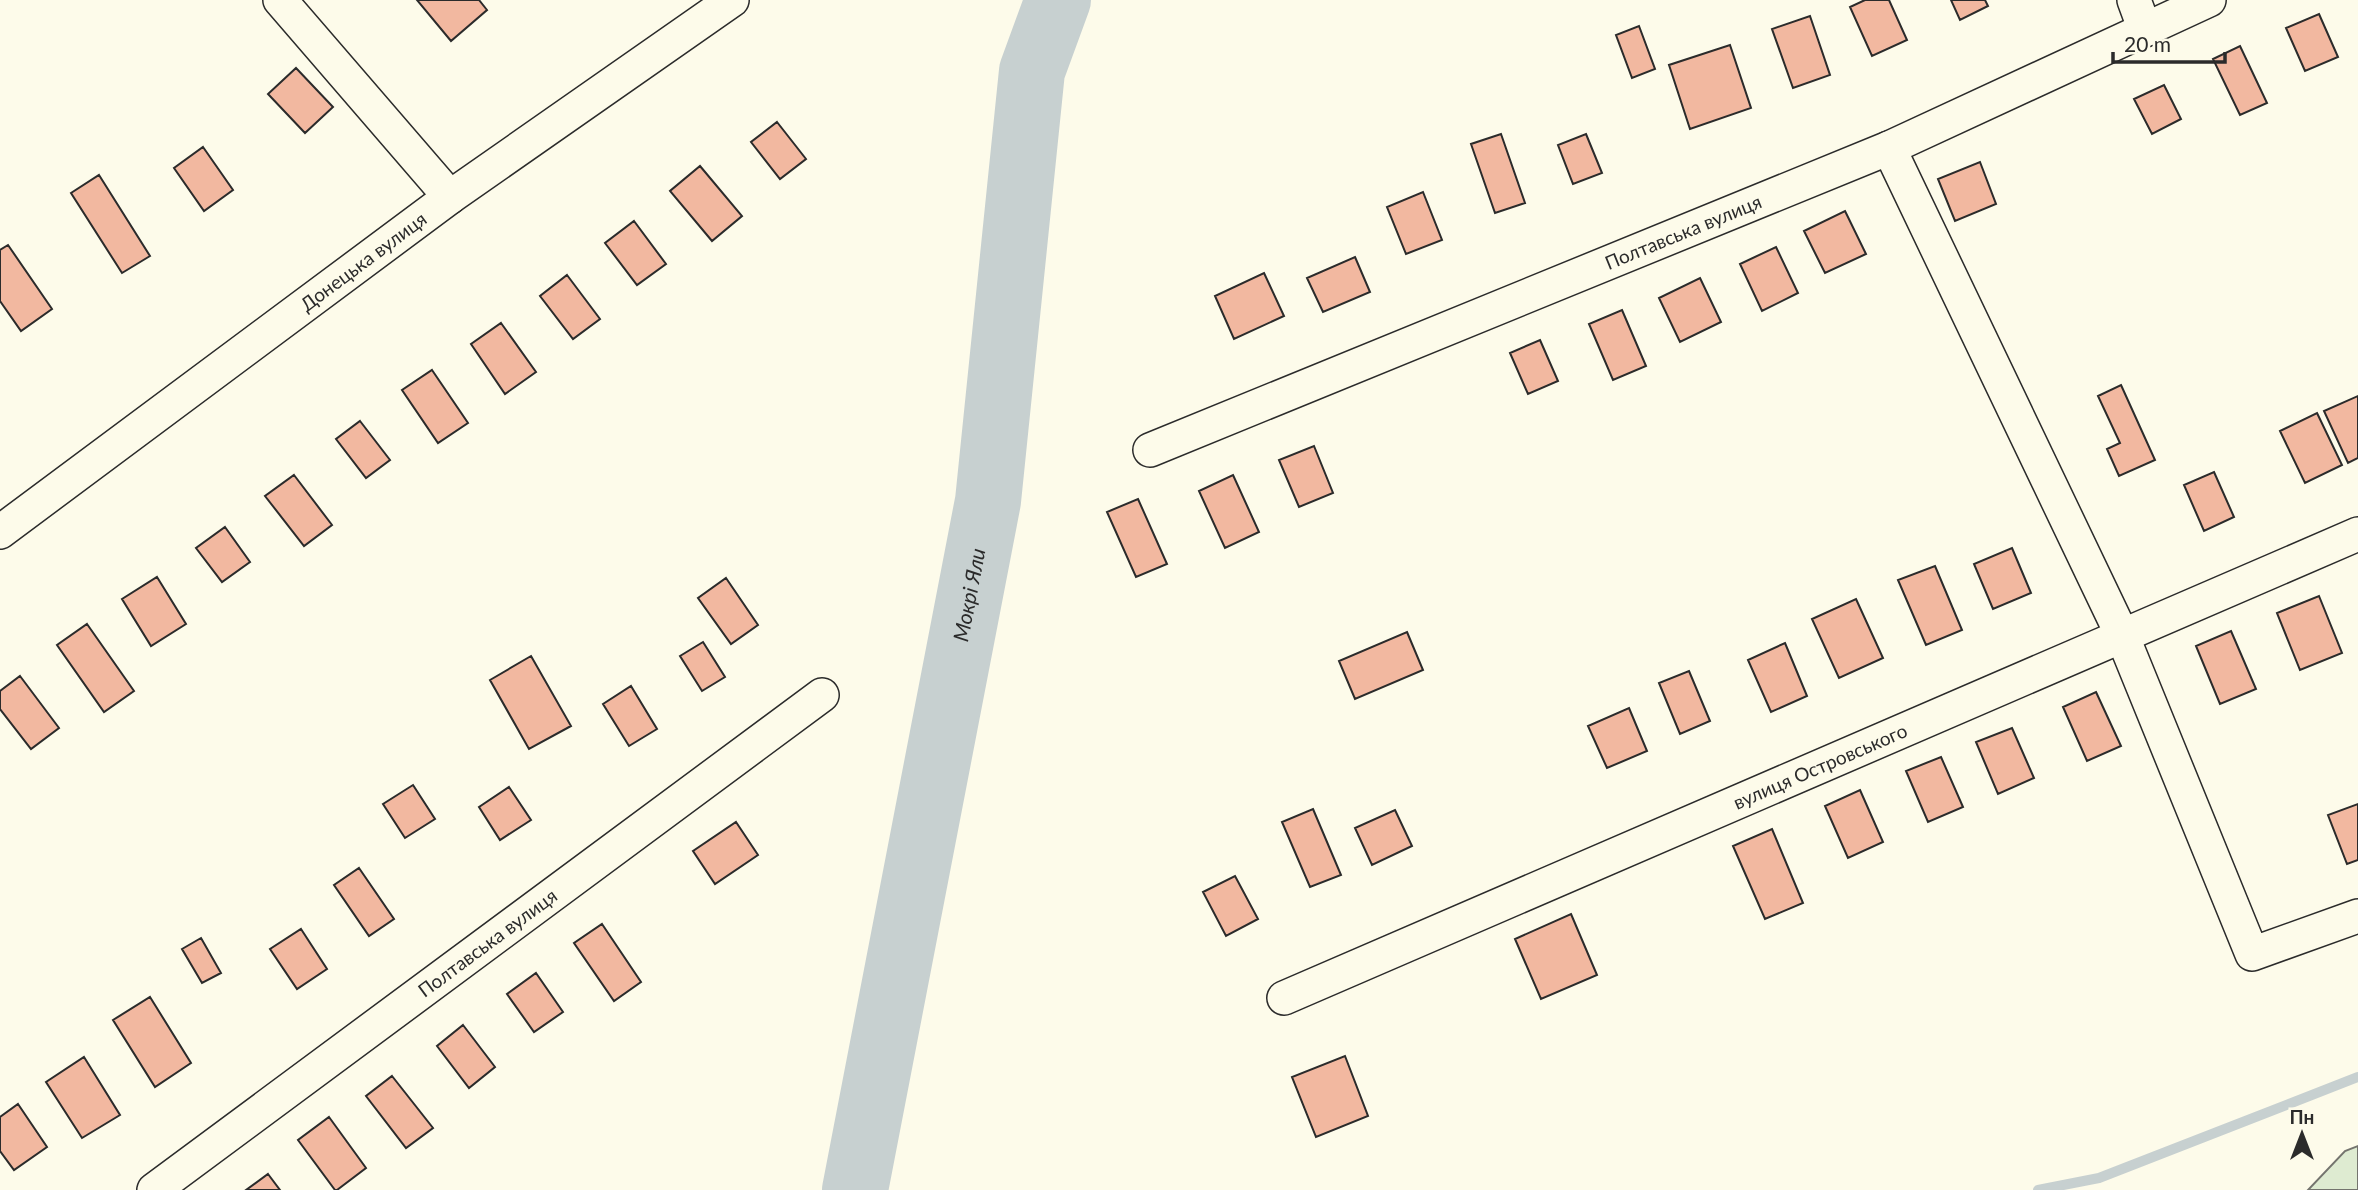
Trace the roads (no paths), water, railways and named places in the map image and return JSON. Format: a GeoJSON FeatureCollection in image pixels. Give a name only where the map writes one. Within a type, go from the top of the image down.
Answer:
{"type":"FeatureCollection","features":[{"type":"Feature","properties":{"kind":"street"},"geometry":{"type":"LineString","coordinates":[[280,0],[450,197]]}},
{"type":"Feature","properties":{"kind":"street","name":"Донецька вулиця"},"geometry":{"type":"LineString","coordinates":[[0,531],[450,197],[732,0]]}},
{"type":"Feature","properties":{"kind":"street","name":"Полтавська вулиця"},"geometry":{"type":"LineString","coordinates":[[1150,450],[1889,148],[2139,15],[2209,0]]}},
{"type":"Feature","properties":{"kind":"street"},"geometry":{"type":"LineString","coordinates":[[1889,148],[2122,635],[2252,954],[2358,916]]}},
{"type":"Feature","properties":{"kind":"street","name":"вулиця Островського"},"geometry":{"type":"LineString","coordinates":[[1284,998],[2358,534]]}},
{"type":"Feature","properties":{"kind":"street","name":"Полтавська вулиця"},"geometry":{"type":"LineString","coordinates":[[153,1190],[822,695]]}},
{"type":"Feature","properties":{"kind":"waterway","name":"Мокрі Яли"},"geometry":{"type":"LineString","coordinates":[[855,1190],[988,501],[1032,71],[1058,0]]}},
{"type":"Feature","properties":{"kind":"waterway"},"geometry":{"type":"LineString","coordinates":[[2038,1190],[2099,1178],[2358,1077]]}}]}
